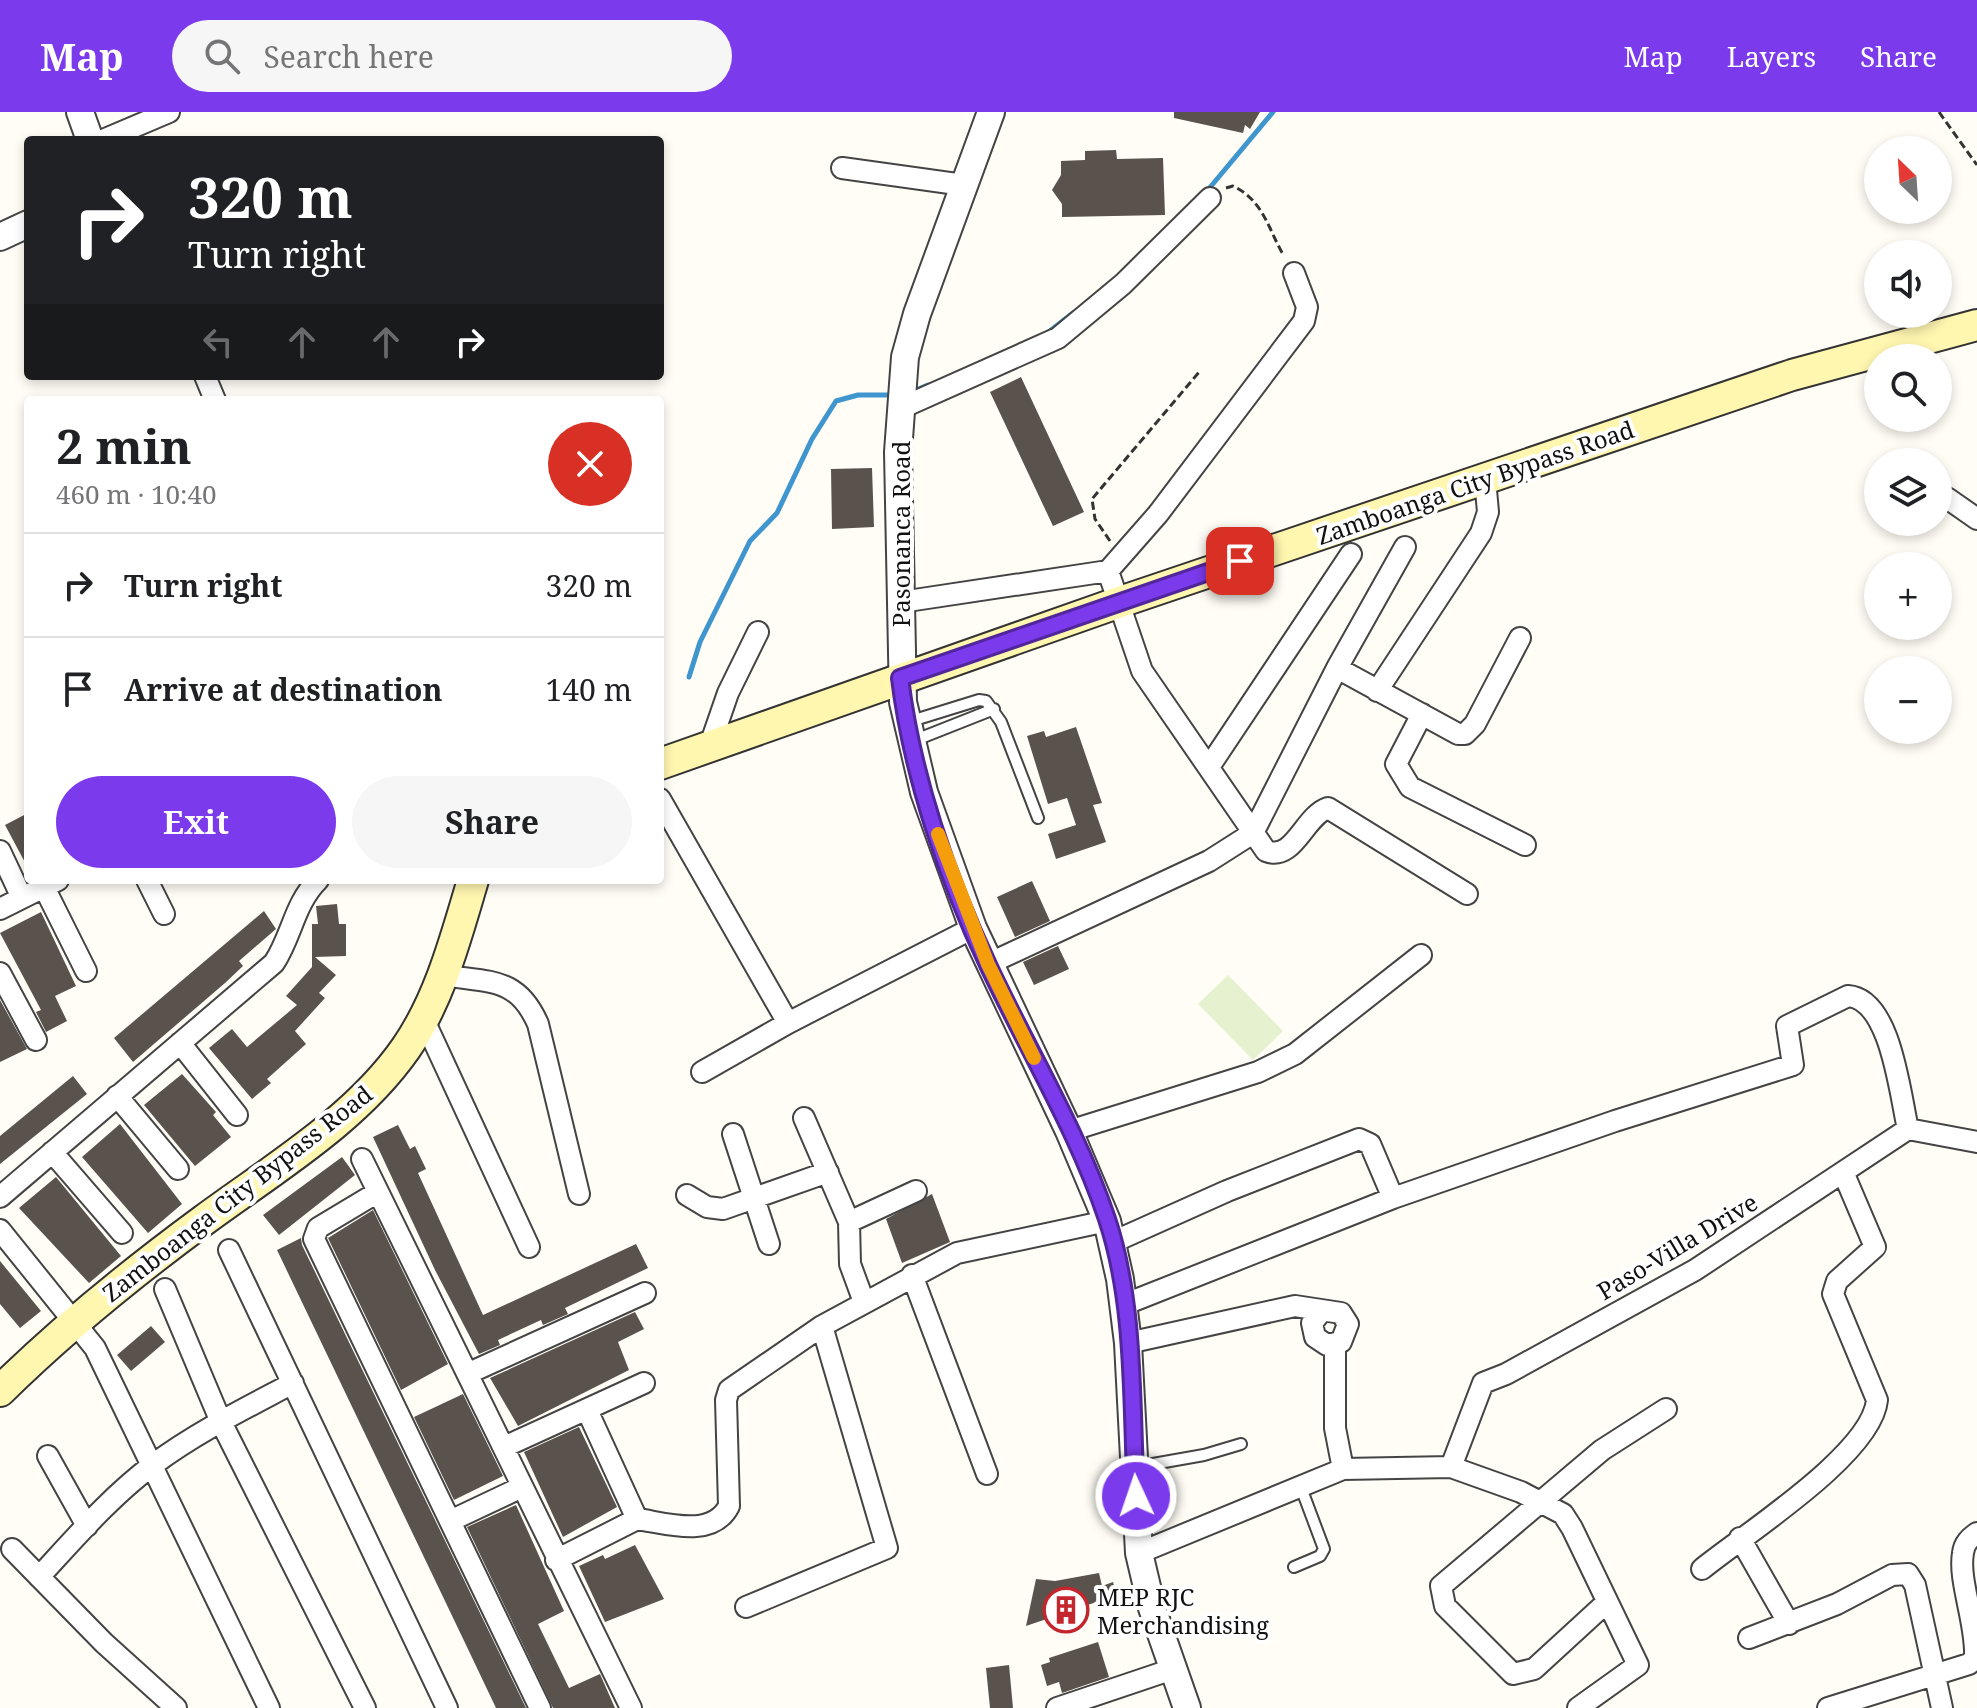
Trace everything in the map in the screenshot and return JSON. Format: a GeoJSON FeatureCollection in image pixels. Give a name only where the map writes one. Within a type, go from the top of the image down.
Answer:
{"type":"FeatureCollection","features":[{"type":"Feature","properties":{"kind":"main road","name":"Zamboanga City Bypass Road"},"geometry":{"type":"LineString","coordinates":[[664,762],[1117,603],[1792,375],[1977,325]]}},
{"type":"Feature","properties":{"kind":"main road","name":"Zamboanga City Bypass Road"},"geometry":{"type":"LineString","coordinates":[[0,1391],[76,1320],[337,1119],[387,1073],[423,1018],[443,975],[472,884]]}},
{"type":"Feature","properties":{"kind":"street"},"geometry":{"type":"LineString","coordinates":[[80,112],[89,136]]}},
{"type":"Feature","properties":{"kind":"street"},"geometry":{"type":"LineString","coordinates":[[112,136],[169,112]]}},
{"type":"Feature","properties":{"kind":"street","name":"Pasonanca Road"},"geometry":{"type":"LineString","coordinates":[[991,112],[917,314],[905,357],[898,452],[900,678],[908,732],[939,839],[988,964],[1069,1131],[1110,1232],[1128,1343],[1139,1553],[1152,1608],[1187,1708]]}},
{"type":"Feature","properties":{"kind":"street"},"geometry":{"type":"LineString","coordinates":[[842,168],[964,185]]}},
{"type":"Feature","properties":{"kind":"street"},"geometry":{"type":"LineString","coordinates":[[901,408],[1058,338],[1132,275],[1210,198]]}},
{"type":"Feature","properties":{"kind":"street"},"geometry":{"type":"LineString","coordinates":[[0,237],[24,226]]}},
{"type":"Feature","properties":{"kind":"street"},"geometry":{"type":"LineString","coordinates":[[901,602],[1114,565],[1304,321],[1307,307],[1294,273]]}},
{"type":"Feature","properties":{"kind":"street"},"geometry":{"type":"LineString","coordinates":[[1377,691],[1481,533],[1488,512],[1485,479]]}},
{"type":"Feature","properties":{"kind":"street"},"geometry":{"type":"LineString","coordinates":[[1952,502],[1977,519]]}},
{"type":"Feature","properties":{"kind":"street"},"geometry":{"type":"LineString","coordinates":[[988,964],[1209,861],[1253,833],[1337,668],[1405,547]]}},
{"type":"Feature","properties":{"kind":"street"},"geometry":{"type":"LineString","coordinates":[[1209,767],[1221,754],[1351,554]]}},
{"type":"Feature","properties":{"kind":"street"},"geometry":{"type":"LineString","coordinates":[[1114,565],[1117,603],[1142,671],[1173,721],[1209,767],[1266,851],[1274,854],[1283,851],[1316,816],[1328,808],[1467,894]]}},
{"type":"Feature","properties":{"kind":"street"},"geometry":{"type":"LineString","coordinates":[[710,745],[728,693],[758,632]]}},
{"type":"Feature","properties":{"kind":"street"},"geometry":{"type":"LineString","coordinates":[[1337,668],[1458,734],[1470,731],[1520,638]]}},
{"type":"Feature","properties":{"kind":"street"},"geometry":{"type":"LineString","coordinates":[[1422,714],[1396,764],[1410,787],[1525,845]]}},
{"type":"Feature","properties":{"kind":"street"},"geometry":{"type":"LineString","coordinates":[[664,806],[788,1023]]}},
{"type":"Feature","properties":{"kind":"street"},"geometry":{"type":"LineString","coordinates":[[0,851],[22,898]]}},
{"type":"Feature","properties":{"kind":"street"},"geometry":{"type":"LineString","coordinates":[[0,909],[51,884],[86,971]]}},
{"type":"Feature","properties":{"kind":"street"},"geometry":{"type":"LineString","coordinates":[[149,884],[164,914]]}},
{"type":"Feature","properties":{"kind":"street"},"geometry":{"type":"LineString","coordinates":[[0,1197],[274,963],[282,951],[300,902],[315,884]]}},
{"type":"Feature","properties":{"kind":"street"},"geometry":{"type":"LineString","coordinates":[[702,1072],[788,1023],[973,928]]}},
{"type":"Feature","properties":{"kind":"street"},"geometry":{"type":"LineString","coordinates":[[1069,1131],[1258,1072],[1295,1054],[1421,955]]}},
{"type":"Feature","properties":{"kind":"street"},"geometry":{"type":"LineString","coordinates":[[0,973],[36,1040]]}},
{"type":"Feature","properties":{"kind":"street"},"geometry":{"type":"LineString","coordinates":[[443,975],[513,988],[528,1004],[538,1024],[579,1194]]}},
{"type":"Feature","properties":{"kind":"street"},"geometry":{"type":"LineString","coordinates":[[1123,1305],[1393,1198],[1615,1121],[1793,1065],[1787,1026],[1848,996],[1858,997],[1869,1005],[1887,1036],[1908,1129],[1977,1142]]}},
{"type":"Feature","properties":{"kind":"street"},"geometry":{"type":"LineString","coordinates":[[423,1018],[529,1247]]}},
{"type":"Feature","properties":{"kind":"street"},"geometry":{"type":"LineString","coordinates":[[180,1043],[237,1115]]}},
{"type":"Feature","properties":{"kind":"street"},"geometry":{"type":"LineString","coordinates":[[117,1096],[178,1169]]}},
{"type":"Feature","properties":{"kind":"street"},"geometry":{"type":"LineString","coordinates":[[804,1118],[849,1222],[850,1264],[864,1302]]}},
{"type":"Feature","properties":{"kind":"street","name":"Paso-Villa Drive"},"geometry":{"type":"LineString","coordinates":[[1451,1467],[1483,1383],[1506,1374],[1695,1270],[1908,1129]]}},
{"type":"Feature","properties":{"kind":"street"},"geometry":{"type":"LineString","coordinates":[[733,1134],[769,1244]]}},
{"type":"Feature","properties":{"kind":"street"},"geometry":{"type":"LineString","coordinates":[[556,1560],[637,1519],[700,1527],[725,1514],[729,1506],[726,1400],[729,1390],[822,1326],[912,1275],[979,1246],[1110,1232],[1227,1191],[1359,1139],[1370,1144],[1393,1198]]}},
{"type":"Feature","properties":{"kind":"street"},"geometry":{"type":"LineString","coordinates":[[52,1152],[122,1233]]}},
{"type":"Feature","properties":{"kind":"street"},"geometry":{"type":"LineString","coordinates":[[362,1159],[631,1708]]}},
{"type":"Feature","properties":{"kind":"street"},"geometry":{"type":"LineString","coordinates":[[687,1195],[716,1210],[828,1172]]}},
{"type":"Feature","properties":{"kind":"street"},"geometry":{"type":"LineString","coordinates":[[1702,1569],[1829,1471],[1876,1415],[1877,1400],[1833,1294],[1837,1281],[1875,1247],[1843,1172]]}},
{"type":"Feature","properties":{"kind":"street"},"geometry":{"type":"LineString","coordinates":[[849,1222],[916,1191]]}},
{"type":"Feature","properties":{"kind":"street"},"geometry":{"type":"LineString","coordinates":[[378,1192],[318,1228],[314,1239],[540,1708]]}},
{"type":"Feature","properties":{"kind":"street"},"geometry":{"type":"LineString","coordinates":[[0,1230],[76,1320],[95,1348],[269,1708]]}},
{"type":"Feature","properties":{"kind":"street"},"geometry":{"type":"LineString","coordinates":[[229,1250],[447,1708]]}},
{"type":"Feature","properties":{"kind":"street"},"geometry":{"type":"LineString","coordinates":[[912,1275],[987,1474]]}},
{"type":"Feature","properties":{"kind":"street"},"geometry":{"type":"LineString","coordinates":[[165,1289],[221,1422],[365,1708]]}},
{"type":"Feature","properties":{"kind":"street"},"geometry":{"type":"LineString","coordinates":[[469,1373],[645,1293]]}},
{"type":"Feature","properties":{"kind":"street"},"geometry":{"type":"LineString","coordinates":[[1128,1343],[1295,1306],[1321,1312],[1312,1323],[1312,1331],[1320,1343],[1335,1345],[1335,1428],[1343,1469]]}},
{"type":"Feature","properties":{"kind":"street"},"geometry":{"type":"LineString","coordinates":[[746,1607],[887,1548],[822,1326]]}},
{"type":"Feature","properties":{"kind":"street"},"geometry":{"type":"LineString","coordinates":[[39,1577],[87,1526],[154,1465],[221,1422],[293,1383]]}},
{"type":"Feature","properties":{"kind":"street"},"geometry":{"type":"LineString","coordinates":[[504,1447],[644,1383]]}},
{"type":"Feature","properties":{"kind":"street"},"geometry":{"type":"LineString","coordinates":[[1606,1603],[1534,1669],[1513,1674],[1445,1606],[1440,1596],[1441,1586],[1447,1579],[1602,1450],[1666,1409]]}},
{"type":"Feature","properties":{"kind":"street"},"geometry":{"type":"LineString","coordinates":[[587,1410],[637,1519]]}},
{"type":"Feature","properties":{"kind":"street"},"geometry":{"type":"LineString","coordinates":[[48,1456],[87,1526]]}},
{"type":"Feature","properties":{"kind":"street"},"geometry":{"type":"LineString","coordinates":[[1139,1553],[1343,1469],[1451,1467],[1541,1502],[1563,1514],[1572,1528],[1638,1665],[1578,1708]]}},
{"type":"Feature","properties":{"kind":"street"},"geometry":{"type":"LineString","coordinates":[[450,1521],[522,1487]]}},
{"type":"Feature","properties":{"kind":"street"},"geometry":{"type":"LineString","coordinates":[[1828,1708],[1969,1664],[1975,1658],[1976,1634],[1962,1553],[1968,1540],[1977,1533]]}},
{"type":"Feature","properties":{"kind":"street"},"geometry":{"type":"LineString","coordinates":[[1740,1538],[1789,1624]]}},
{"type":"Feature","properties":{"kind":"street"},"geometry":{"type":"LineString","coordinates":[[12,1549],[176,1708]]}},
{"type":"Feature","properties":{"kind":"street"},"geometry":{"type":"LineString","coordinates":[[1749,1638],[1837,1604],[1892,1575],[1908,1574],[1915,1585],[1942,1708]]}},
{"type":"Feature","properties":{"kind":"street"},"geometry":{"type":"LineString","coordinates":[[1057,1708],[1173,1669]]}},
{"type":"Feature","properties":{"kind":"lane"},"geometry":{"type":"LineString","coordinates":[[908,732],[979,700],[994,709],[1038,818]]}},
{"type":"Feature","properties":{"kind":"lane"},"geometry":{"type":"LineString","coordinates":[[908,732],[994,709]]}},
{"type":"Feature","properties":{"kind":"lane"},"geometry":{"type":"LineString","coordinates":[[1134,1468],[1204,1455],[1241,1444]]}},
{"type":"Feature","properties":{"kind":"lane"},"geometry":{"type":"LineString","coordinates":[[1294,1567],[1320,1556],[1324,1549],[1300,1485]]}},
{"type":"Feature","properties":{"kind":"path"},"geometry":{"type":"LineString","coordinates":[[1939,112],[1977,165]]}},
{"type":"Feature","properties":{"kind":"path"},"geometry":{"type":"LineString","coordinates":[[1210,198],[1233,186],[1246,193],[1268,220],[1294,273]]}},
{"type":"Feature","properties":{"kind":"path"},"geometry":{"type":"LineString","coordinates":[[1114,565],[1095,519],[1092,499],[1200,371]]}},
{"type":"Feature","properties":{"kind":"green space"},"geometry":{"type":"Polygon","coordinates":[[[1228,975],[1283,1031],[1253,1060],[1198,1004],[1228,975]]]}},
{"type":"Feature","properties":{"kind":"building"},"geometry":{"type":"Polygon","coordinates":[[[1174,112],[1260,112],[1250,129],[1245,125],[1243,133],[1174,118],[1174,112]]]}},
{"type":"Feature","properties":{"kind":"building"},"geometry":{"type":"Polygon","coordinates":[[[1116,150],[1117,159],[1163,158],[1165,215],[1062,217],[1062,204],[1052,190],[1061,175],[1061,161],[1085,160],[1085,151],[1116,150]]]}},
{"type":"Feature","properties":{"kind":"building"},"geometry":{"type":"Polygon","coordinates":[[[1021,377],[1084,512],[1053,526],[990,392],[1021,377]]]}},
{"type":"Feature","properties":{"kind":"building"},"geometry":{"type":"Polygon","coordinates":[[[872,468],[874,527],[832,529],[831,469],[872,468]]]}},
{"type":"Feature","properties":{"kind":"building"},"geometry":{"type":"Polygon","coordinates":[[[1076,727],[1102,803],[1093,805],[1106,842],[1056,859],[1048,834],[1076,825],[1067,798],[1048,804],[1027,736],[1044,731],[1046,737],[1076,727]]]}},
{"type":"Feature","properties":{"kind":"building"},"geometry":{"type":"Polygon","coordinates":[[[24,815],[24,861],[5,825],[24,815]]]}},
{"type":"Feature","properties":{"kind":"building"},"geometry":{"type":"Polygon","coordinates":[[[1032,881],[1050,921],[1015,937],[997,897],[1032,881]]]}},
{"type":"Feature","properties":{"kind":"building"},"geometry":{"type":"Polygon","coordinates":[[[337,904],[339,924],[346,924],[346,956],[315,957],[336,975],[319,993],[325,998],[295,1031],[306,1044],[267,1079],[271,1083],[252,1099],[209,1048],[232,1029],[247,1047],[297,1005],[286,996],[312,967],[312,924],[318,924],[316,906],[337,904]]]}},
{"type":"Feature","properties":{"kind":"building"},"geometry":{"type":"Polygon","coordinates":[[[264,911],[276,929],[239,961],[243,966],[225,983],[133,1062],[114,1038],[264,911]]]}},
{"type":"Feature","properties":{"kind":"building"},"geometry":{"type":"Polygon","coordinates":[[[41,912],[76,986],[55,996],[67,1021],[46,1032],[36,1012],[41,1010],[0,933],[41,912]]]}},
{"type":"Feature","properties":{"kind":"building"},"geometry":{"type":"Polygon","coordinates":[[[1058,946],[1069,969],[1034,985],[1023,962],[1058,946]]]}},
{"type":"Feature","properties":{"kind":"building"},"geometry":{"type":"Polygon","coordinates":[[[0,1000],[27,1049],[0,1062],[0,1000]]]}},
{"type":"Feature","properties":{"kind":"building"},"geometry":{"type":"Polygon","coordinates":[[[182,1074],[216,1112],[213,1115],[231,1137],[195,1166],[144,1105],[182,1074]]]}},
{"type":"Feature","properties":{"kind":"building"},"geometry":{"type":"Polygon","coordinates":[[[73,1076],[87,1094],[0,1164],[0,1136],[73,1076]]]}},
{"type":"Feature","properties":{"kind":"building"},"geometry":{"type":"Polygon","coordinates":[[[120,1124],[182,1204],[148,1233],[82,1157],[120,1124]]]}},
{"type":"Feature","properties":{"kind":"building"},"geometry":{"type":"Polygon","coordinates":[[[398,1125],[410,1149],[415,1146],[426,1169],[418,1173],[483,1315],[636,1244],[648,1268],[565,1308],[568,1314],[543,1325],[541,1320],[498,1340],[500,1345],[479,1354],[435,1270],[373,1137],[398,1125]]]}},
{"type":"Feature","properties":{"kind":"building"},"geometry":{"type":"Polygon","coordinates":[[[342,1157],[355,1175],[279,1235],[263,1215],[342,1157]]]}},
{"type":"Feature","properties":{"kind":"building"},"geometry":{"type":"Polygon","coordinates":[[[56,1177],[121,1256],[89,1283],[19,1208],[56,1177]]]}},
{"type":"Feature","properties":{"kind":"building"},"geometry":{"type":"Polygon","coordinates":[[[932,1194],[950,1242],[902,1263],[886,1219],[932,1194]]]}},
{"type":"Feature","properties":{"kind":"building"},"geometry":{"type":"Polygon","coordinates":[[[373,1210],[448,1364],[401,1390],[328,1238],[373,1210]]]}},
{"type":"Feature","properties":{"kind":"building"},"geometry":{"type":"Polygon","coordinates":[[[301,1238],[526,1708],[496,1708],[277,1250],[301,1238]]]}},
{"type":"Feature","properties":{"kind":"building"},"geometry":{"type":"Polygon","coordinates":[[[0,1261],[41,1311],[20,1328],[0,1304],[0,1261]]]}},
{"type":"Feature","properties":{"kind":"building"},"geometry":{"type":"Polygon","coordinates":[[[635,1312],[644,1329],[618,1342],[629,1370],[518,1426],[490,1378],[635,1312]]]}},
{"type":"Feature","properties":{"kind":"building"},"geometry":{"type":"Polygon","coordinates":[[[151,1326],[165,1342],[131,1371],[117,1355],[151,1326]]]}},
{"type":"Feature","properties":{"kind":"building"},"geometry":{"type":"Polygon","coordinates":[[[463,1394],[503,1476],[454,1500],[414,1417],[463,1394]]]}},
{"type":"Feature","properties":{"kind":"building"},"geometry":{"type":"Polygon","coordinates":[[[579,1427],[617,1507],[563,1537],[524,1452],[579,1427]]]}},
{"type":"Feature","properties":{"kind":"building"},"geometry":{"type":"Polygon","coordinates":[[[516,1505],[564,1611],[538,1624],[569,1688],[600,1674],[615,1708],[553,1708],[467,1527],[516,1505]]]}},
{"type":"Feature","properties":{"kind":"building"},"geometry":{"type":"Polygon","coordinates":[[[635,1545],[664,1599],[605,1622],[579,1566],[603,1555],[605,1559],[635,1545]]]}},
{"type":"Feature","properties":{"kind":"building","name":"MEP RJC Merchandising"},"geometry":{"type":"Polygon","coordinates":[[[1099,1573],[1102,1586],[1113,1582],[1117,1595],[1026,1626],[1036,1579],[1055,1581],[1099,1573]]]}},
{"type":"Feature","properties":{"kind":"building"},"geometry":{"type":"Polygon","coordinates":[[[1098,1642],[1109,1677],[1062,1693],[1059,1682],[1047,1686],[1041,1665],[1050,1662],[1049,1658],[1098,1642]]]}},
{"type":"Feature","properties":{"kind":"building"},"geometry":{"type":"Polygon","coordinates":[[[1009,1665],[1013,1708],[990,1708],[986,1668],[1009,1665]]]}},
{"type":"Feature","properties":{"kind":"waterway"},"geometry":{"type":"LineString","coordinates":[[1207,191],[1273,112]]}},
{"type":"Feature","properties":{"kind":"waterway"},"geometry":{"type":"LineString","coordinates":[[1046,334],[1073,313]]}},
{"type":"Feature","properties":{"kind":"waterway"},"geometry":{"type":"LineString","coordinates":[[916,390],[928,385]]}},
{"type":"Feature","properties":{"kind":"waterway"},"geometry":{"type":"LineString","coordinates":[[689,677],[700,642],[750,541],[777,513],[812,439],[836,401],[858,395],[894,395]]}},
{"type":"Feature","properties":{"kind":"slow traffic"},"geometry":{"type":"LineString","coordinates":[[938,834],[988,964],[1034,1058]]}},
{"type":"Feature","properties":{"kind":"place","name":"MEP RJC Merchandising"},"geometry":{"type":"Point","coordinates":[1066,1610]}},
{"type":"Feature","properties":{"kind":"route"},"geometry":{"type":"LineString","coordinates":[[1136,1496],[1128,1343],[1120,1279],[1107,1221],[1069,1131],[988,964],[939,839],[906,723],[900,678],[1240,561]]}}]}
